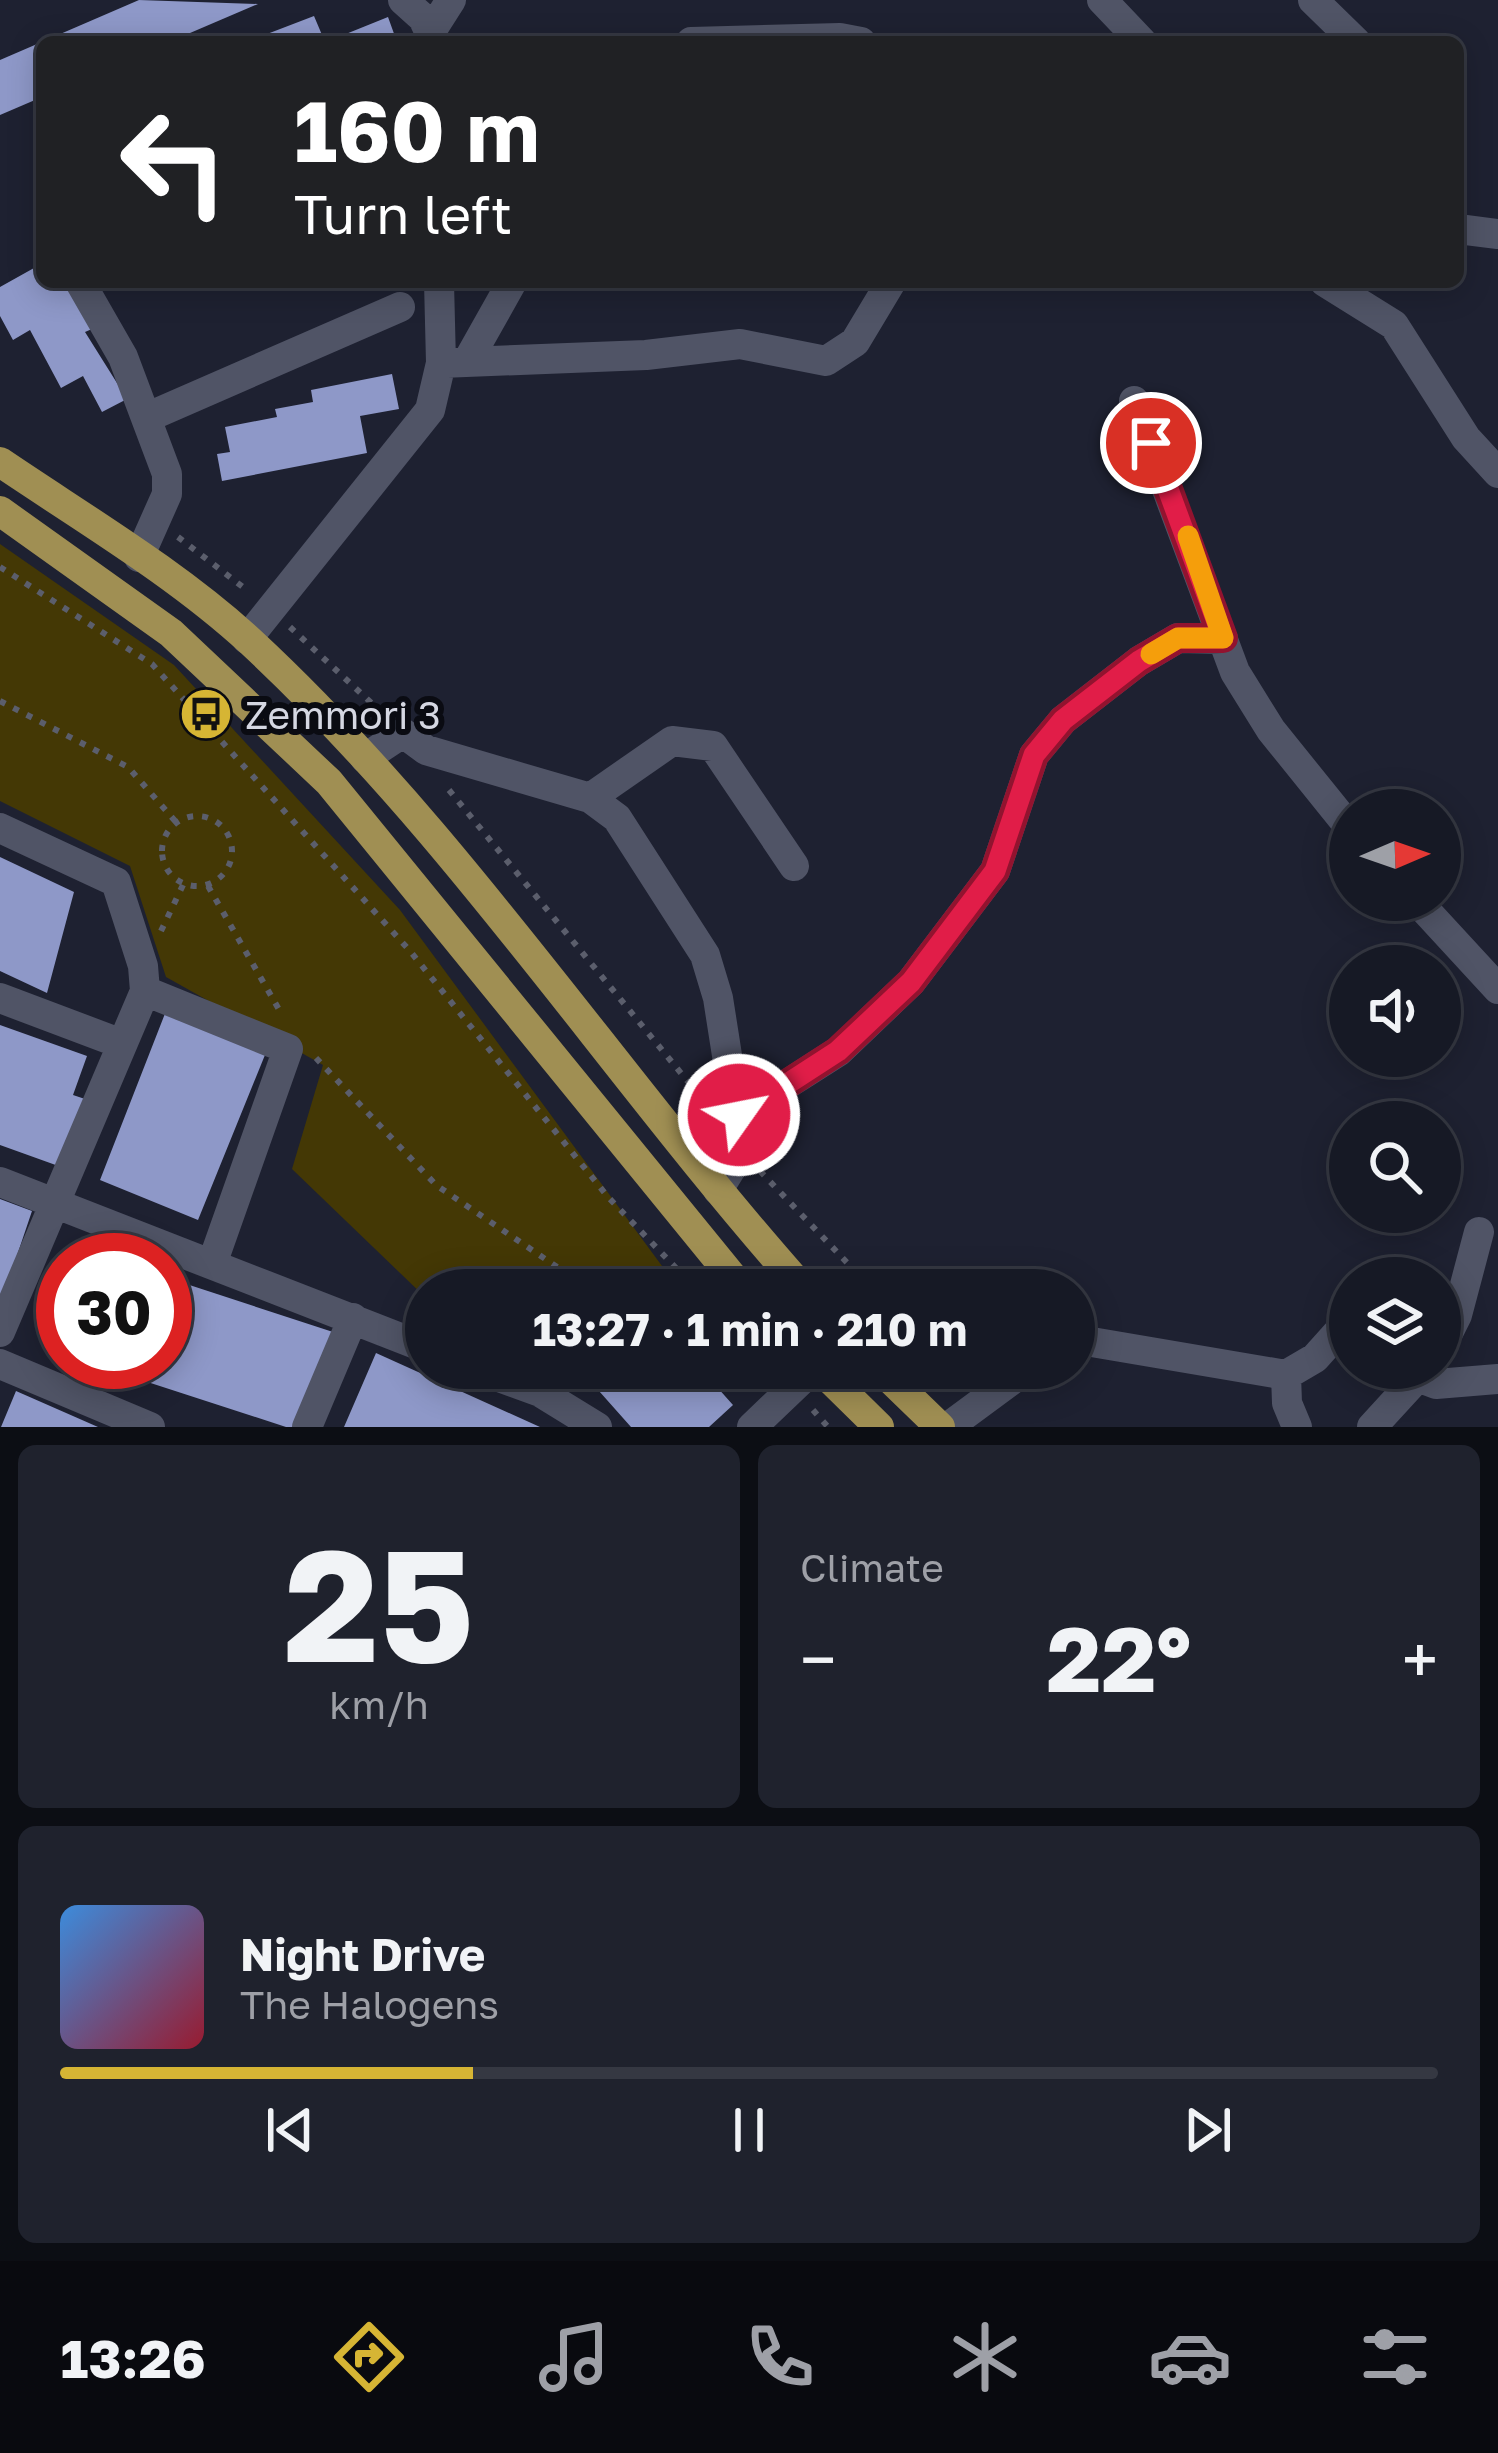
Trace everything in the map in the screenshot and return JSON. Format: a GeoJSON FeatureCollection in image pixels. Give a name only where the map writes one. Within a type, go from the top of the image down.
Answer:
{"type":"FeatureCollection","features":[{"type":"Feature","properties":{"kind":"main road"},"geometry":{"type":"LineString","coordinates":[[0,462],[139,556],[247,639],[365,758],[786,1269]]}},
{"type":"Feature","properties":{"kind":"main road"},"geometry":{"type":"LineString","coordinates":[[0,511],[171,633],[329,782],[725,1269]]}},
{"type":"Feature","properties":{"kind":"main road"},"geometry":{"type":"LineString","coordinates":[[838,1389],[879,1427]]}},
{"type":"Feature","properties":{"kind":"main road"},"geometry":{"type":"LineString","coordinates":[[901,1389],[944,1427]]}},
{"type":"Feature","properties":{"kind":"street"},"geometry":{"type":"LineString","coordinates":[[403,0],[431,36]]}},
{"type":"Feature","properties":{"kind":"street"},"geometry":{"type":"LineString","coordinates":[[433,36],[451,0]]}},
{"type":"Feature","properties":{"kind":"street"},"geometry":{"type":"LineString","coordinates":[[1102,0],[1136,36]]}},
{"type":"Feature","properties":{"kind":"street"},"geometry":{"type":"LineString","coordinates":[[1313,0],[1350,36]]}},
{"type":"Feature","properties":{"kind":"street"},"geometry":{"type":"LineString","coordinates":[[1464,230],[1498,234]]}},
{"type":"Feature","properties":{"kind":"street"},"geometry":{"type":"LineString","coordinates":[[83,288],[123,356],[167,474],[167,494],[139,556]]}},
{"type":"Feature","properties":{"kind":"street"},"geometry":{"type":"LineString","coordinates":[[441,288],[454,363]]}},
{"type":"Feature","properties":{"kind":"street"},"geometry":{"type":"LineString","coordinates":[[247,639],[421,425],[454,363],[508,288]]}},
{"type":"Feature","properties":{"kind":"street"},"geometry":{"type":"LineString","coordinates":[[454,363],[646,355],[740,344],[826,361],[855,342],[887,288]]}},
{"type":"Feature","properties":{"kind":"street"},"geometry":{"type":"LineString","coordinates":[[1363,291],[1394,325],[1466,438],[1498,473]]}},
{"type":"Feature","properties":{"kind":"street"},"geometry":{"type":"LineString","coordinates":[[148,417],[400,307]]}},
{"type":"Feature","properties":{"kind":"street"},"geometry":{"type":"LineString","coordinates":[[1134,401],[1241,683],[1270,730],[1329,802]]}},
{"type":"Feature","properties":{"kind":"street"},"geometry":{"type":"LineString","coordinates":[[726,1113],[838,1051],[911,982],[995,871],[1034,755],[1063,720],[1139,661],[1178,638],[1223,638]]}},
{"type":"Feature","properties":{"kind":"street"},"geometry":{"type":"LineString","coordinates":[[365,758],[403,733],[426,750],[590,798],[617,818],[705,955],[726,1113],[742,1151],[718,1190]]}},
{"type":"Feature","properties":{"kind":"street"},"geometry":{"type":"LineString","coordinates":[[590,798],[672,741],[713,746],[794,866]]}},
{"type":"Feature","properties":{"kind":"street"},"geometry":{"type":"LineString","coordinates":[[0,828],[116,882],[143,966],[145,991],[0,1332]]}},
{"type":"Feature","properties":{"kind":"street"},"geometry":{"type":"LineString","coordinates":[[1435,921],[1498,989]]}},
{"type":"Feature","properties":{"kind":"street"},"geometry":{"type":"LineString","coordinates":[[145,991],[290,1041],[212,1264]]}},
{"type":"Feature","properties":{"kind":"street"},"geometry":{"type":"LineString","coordinates":[[0,998],[122,1044]]}},
{"type":"Feature","properties":{"kind":"street"},"geometry":{"type":"LineString","coordinates":[[0,1182],[405,1339]]}},
{"type":"Feature","properties":{"kind":"street"},"geometry":{"type":"LineString","coordinates":[[1461,1300],[1479,1232]]}},
{"type":"Feature","properties":{"kind":"street"},"geometry":{"type":"LineString","coordinates":[[307,1427],[353,1318]]}},
{"type":"Feature","properties":{"kind":"street"},"geometry":{"type":"LineString","coordinates":[[1095,1343],[1286,1375],[1315,1358],[1329,1342]]}},
{"type":"Feature","properties":{"kind":"street"},"geometry":{"type":"LineString","coordinates":[[0,1364],[150,1427]]}},
{"type":"Feature","properties":{"kind":"street"},"geometry":{"type":"LineString","coordinates":[[1286,1375],[1287,1403],[1297,1427]]}},
{"type":"Feature","properties":{"kind":"street"},"geometry":{"type":"LineString","coordinates":[[1461,1382],[1498,1378]]}},
{"type":"Feature","properties":{"kind":"street"},"geometry":{"type":"LineString","coordinates":[[532,1389],[597,1427]]}},
{"type":"Feature","properties":{"kind":"street"},"geometry":{"type":"LineString","coordinates":[[752,1427],[793,1389]]}},
{"type":"Feature","properties":{"kind":"street"},"geometry":{"type":"LineString","coordinates":[[944,1427],[998,1389]]}},
{"type":"Feature","properties":{"kind":"street"},"geometry":{"type":"LineString","coordinates":[[1372,1427],[1408,1389]]}},
{"type":"Feature","properties":{"kind":"path"},"geometry":{"type":"LineString","coordinates":[[158,520],[270,608],[403,733]]}},
{"type":"Feature","properties":{"kind":"path"},"geometry":{"type":"LineString","coordinates":[[0,566],[152,664],[410,951],[608,1198],[677,1269]]}},
{"type":"Feature","properties":{"kind":"path"},"geometry":{"type":"LineString","coordinates":[[0,701],[128,767],[176,822]]}},
{"type":"Feature","properties":{"kind":"path"},"geometry":{"type":"LineString","coordinates":[[447,787],[726,1113]]}},
{"type":"Feature","properties":{"kind":"path"},"geometry":{"type":"LineString","coordinates":[[200,815],[223,825],[233,847],[231,859],[228,871],[208,886],[183,885],[165,868],[162,843],[176,822],[200,815]]}},
{"type":"Feature","properties":{"kind":"path"},"geometry":{"type":"LineString","coordinates":[[208,886],[290,1041],[436,1185],[560,1269]]}},
{"type":"Feature","properties":{"kind":"path"},"geometry":{"type":"LineString","coordinates":[[742,1151],[853,1269]]}},
{"type":"Feature","properties":{"kind":"shaded area"},"geometry":{"type":"Polygon","coordinates":[[[0,544],[174,665],[400,910],[664,1269],[405,1269],[405,1278],[292,1169],[323,1065],[166,977],[130,866],[0,801],[0,544]]]}},
{"type":"Feature","properties":{"kind":"building"},"geometry":{"type":"Polygon","coordinates":[[[139,0],[258,4],[183,36],[56,36],[139,0]]]}},
{"type":"Feature","properties":{"kind":"building"},"geometry":{"type":"Polygon","coordinates":[[[314,16],[322,36],[262,36],[314,16]]]}},
{"type":"Feature","properties":{"kind":"building"},"geometry":{"type":"Polygon","coordinates":[[[388,17],[395,36],[341,36],[388,17]]]}},
{"type":"Feature","properties":{"kind":"building"},"geometry":{"type":"Polygon","coordinates":[[[36,44],[36,100],[0,115],[0,60],[36,44]]]}},
{"type":"Feature","properties":{"kind":"building"},"geometry":{"type":"Polygon","coordinates":[[[34,268],[36,288],[70,288],[92,329],[85,332],[127,399],[102,412],[83,376],[61,388],[30,330],[13,340],[0,316],[0,287],[34,268]]]}},
{"type":"Feature","properties":{"kind":"building"},"geometry":{"type":"Polygon","coordinates":[[[392,374],[399,409],[360,416],[367,453],[222,481],[217,454],[230,452],[225,427],[277,417],[275,409],[313,402],[311,390],[392,374]]]}},
{"type":"Feature","properties":{"kind":"building"},"geometry":{"type":"Polygon","coordinates":[[[0,857],[74,892],[47,993],[0,971],[0,857]]]}},
{"type":"Feature","properties":{"kind":"building"},"geometry":{"type":"Polygon","coordinates":[[[166,1011],[267,1050],[198,1220],[100,1180],[166,1011]]]}},
{"type":"Feature","properties":{"kind":"building"},"geometry":{"type":"Polygon","coordinates":[[[0,1025],[87,1056],[73,1095],[88,1100],[64,1168],[0,1145],[0,1025]]]}},
{"type":"Feature","properties":{"kind":"building"},"geometry":{"type":"Polygon","coordinates":[[[0,1199],[32,1211],[0,1306],[0,1199]]]}},
{"type":"Feature","properties":{"kind":"building"},"geometry":{"type":"Polygon","coordinates":[[[192,1286],[333,1332],[302,1427],[286,1427],[169,1389],[192,1389],[192,1286]]]}},
{"type":"Feature","properties":{"kind":"building"},"geometry":{"type":"Polygon","coordinates":[[[376,1353],[405,1366],[405,1389],[456,1389],[540,1427],[344,1427],[376,1353]]]}},
{"type":"Feature","properties":{"kind":"building"},"geometry":{"type":"Polygon","coordinates":[[[719,1389],[733,1405],[709,1427],[631,1427],[599,1391],[719,1389]]]}},
{"type":"Feature","properties":{"kind":"building"},"geometry":{"type":"Polygon","coordinates":[[[16,1391],[98,1427],[1,1427],[16,1391]]]}},
{"type":"Feature","properties":{"kind":"slow traffic"},"geometry":{"type":"LineString","coordinates":[[1151,654],[1178,638],[1223,638],[1188,536]]}},
{"type":"Feature","properties":{"kind":"place","name":"Zemmori 3"},"geometry":{"type":"Point","coordinates":[206,714]}},
{"type":"Feature","properties":{"kind":"route"},"geometry":{"type":"LineString","coordinates":[[739,1115],[838,1051],[911,982],[995,871],[1034,755],[1063,720],[1108,682],[1178,638],[1223,638],[1151,443]]}}]}
